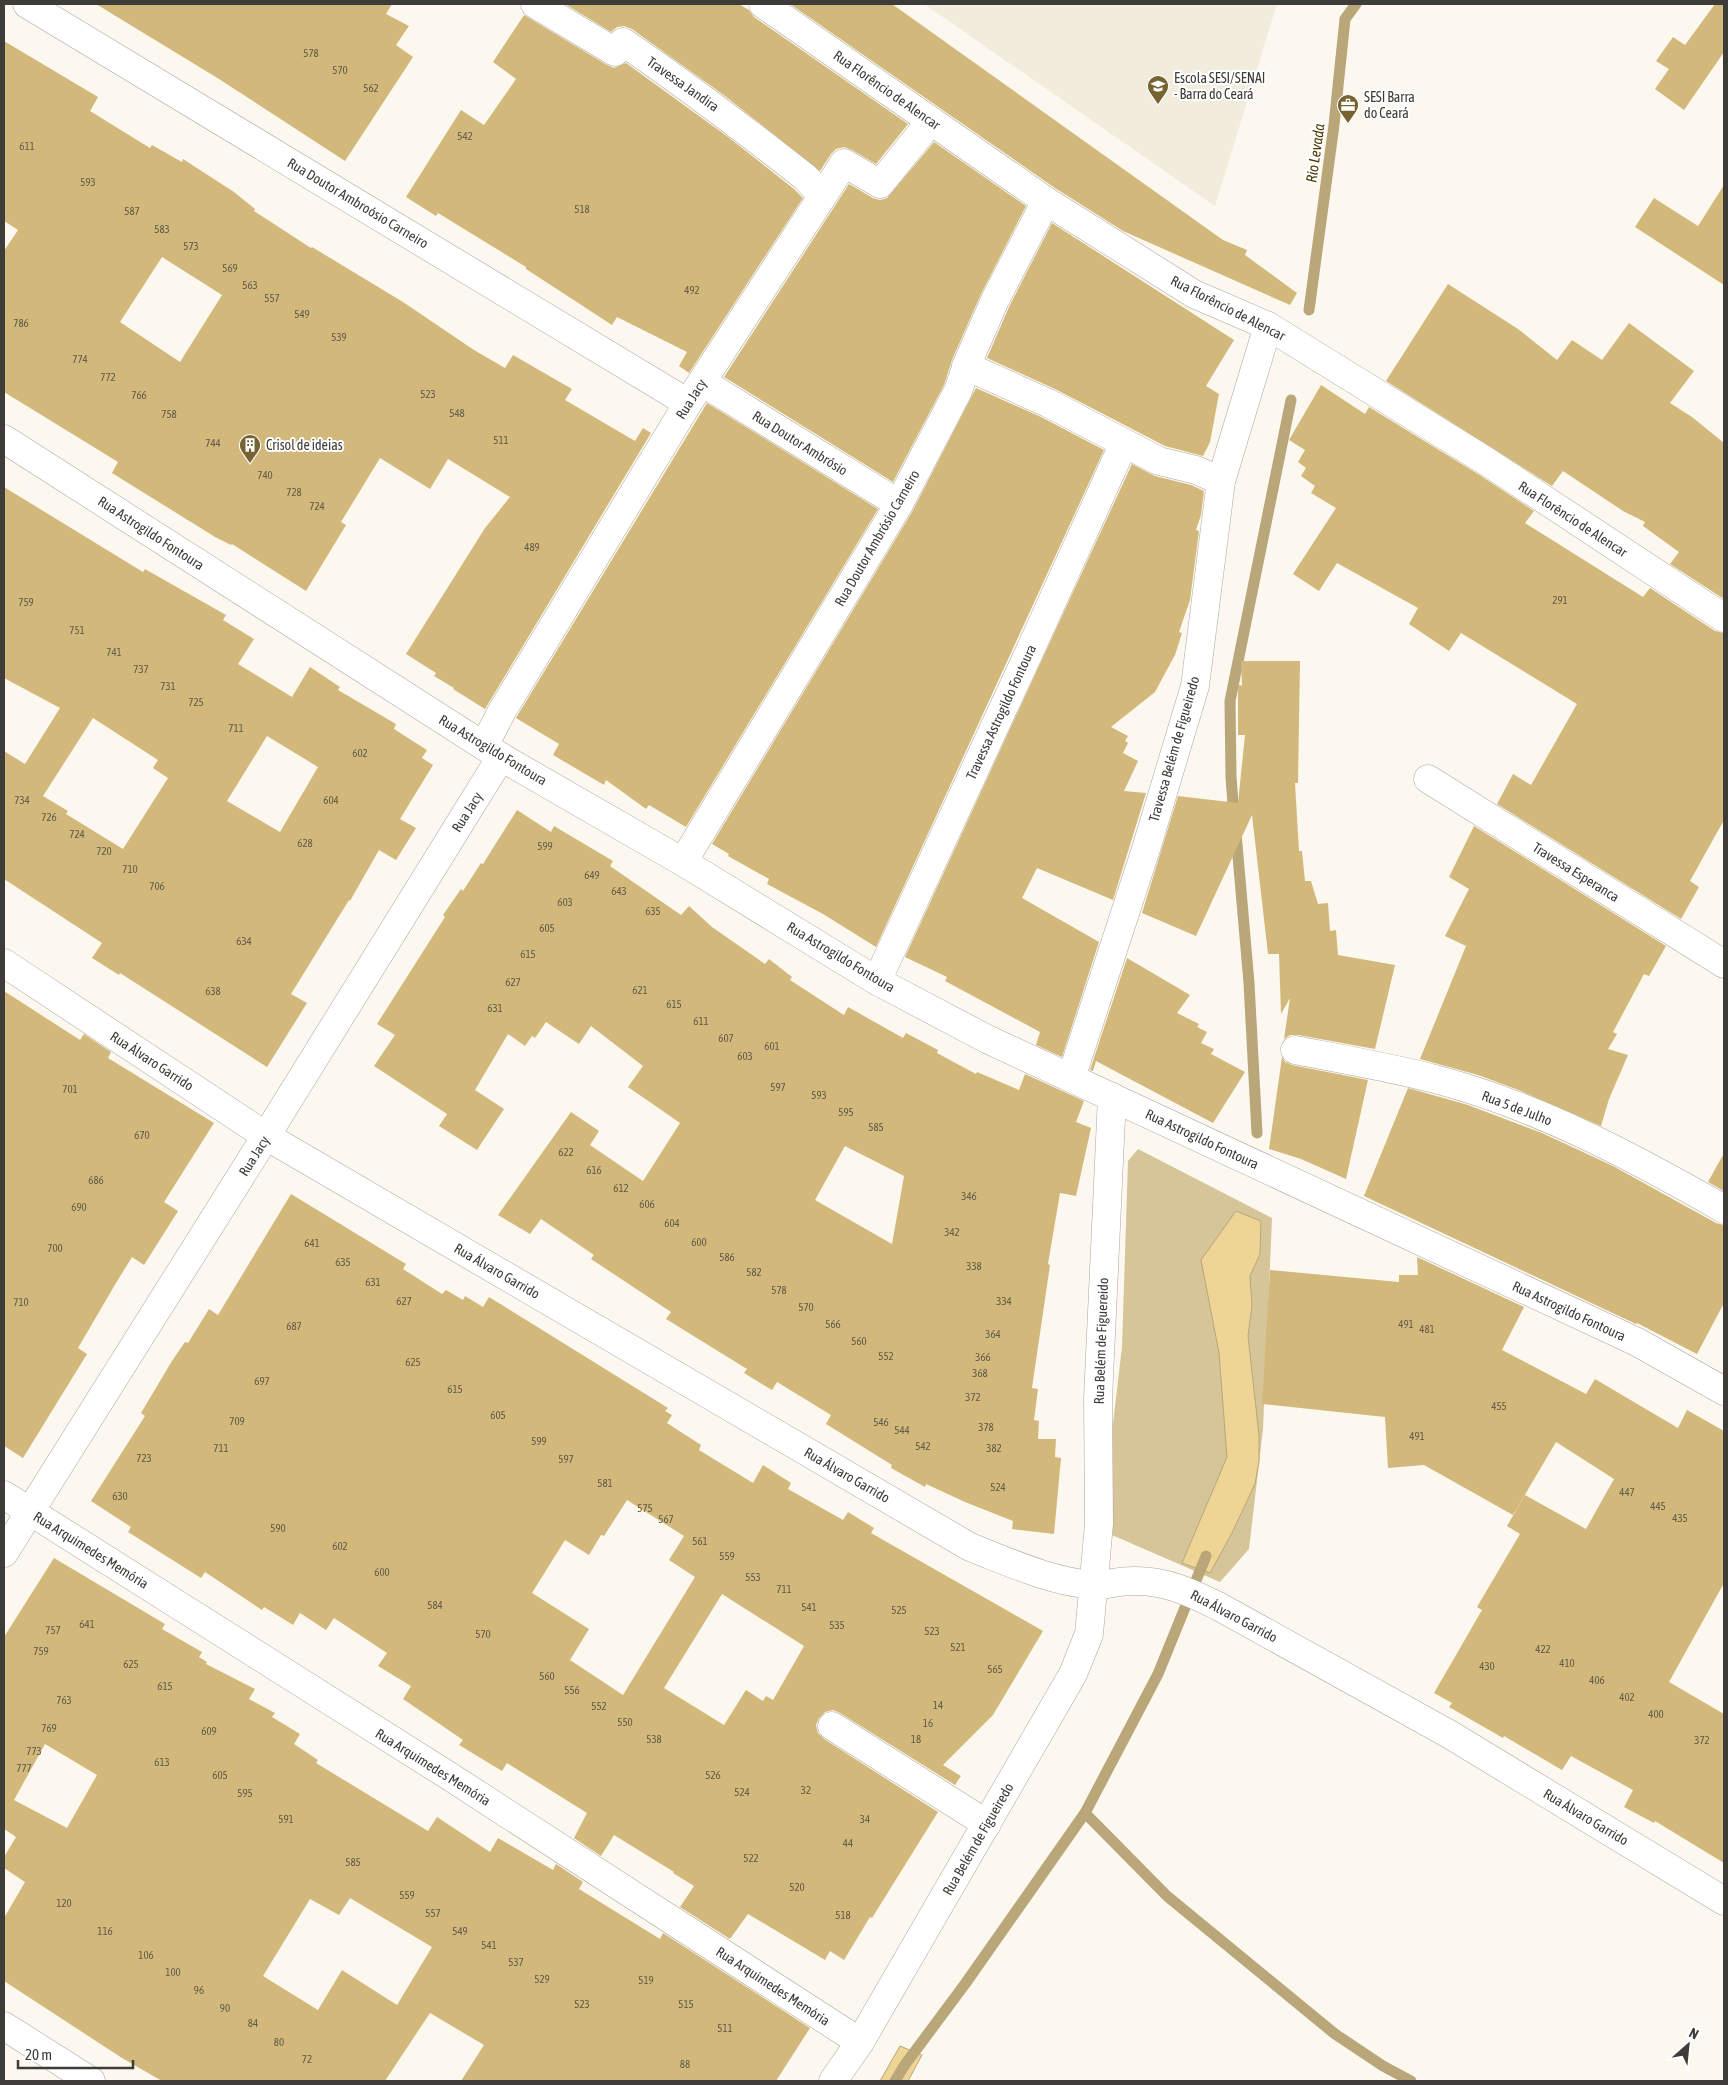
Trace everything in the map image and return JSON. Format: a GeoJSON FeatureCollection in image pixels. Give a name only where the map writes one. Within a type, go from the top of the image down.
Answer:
{"type":"FeatureCollection","features":[{"type":"Feature","properties":{"kind":"street","name":"Rua Doutor Ambroósio Carneiro"},"geometry":{"type":"LineString","coordinates":[[27,4],[695,392]]}},
{"type":"Feature","properties":{"kind":"street","name":"Travessa Jandira"},"geometry":{"type":"LineString","coordinates":[[535,4],[616,52],[623,42],[651,61],[721,110],[805,177],[816,189],[820,198]]}},
{"type":"Feature","properties":{"kind":"street","name":"Rua Florêncio de Alencar"},"geometry":{"type":"LineString","coordinates":[[763,4],[1046,202],[1194,294],[1268,326],[1486,461],[1724,618]]}},
{"type":"Feature","properties":{"kind":"street","name":"Rua Jacy"},"geometry":{"type":"LineString","coordinates":[[4,1554],[29,1511],[266,1136],[492,751],[502,711],[695,392],[820,198],[844,163],[880,184],[931,121]]}},
{"type":"Feature","properties":{"kind":"street","name":"Rua Doutor Ambrósio Carneiro"},"geometry":{"type":"LineString","coordinates":[[683,862],[899,504],[958,391],[966,366],[995,300],[1046,202]]}},
{"type":"Feature","properties":{"kind":"street","name":"Travessa Belém de Figueiredo"},"geometry":{"type":"LineString","coordinates":[[1071,1078],[1146,849],[1194,686],[1221,481],[1268,326]]}},
{"type":"Feature","properties":{"kind":"street"},"geometry":{"type":"LineString","coordinates":[[966,366],[1048,403],[1159,461],[1196,470],[1221,481]]}},
{"type":"Feature","properties":{"kind":"street","name":"Rua Doutor Ambrósio"},"geometry":{"type":"LineString","coordinates":[[695,392],[899,504]]}},
{"type":"Feature","properties":{"kind":"street","name":"Rua Astrogildo Fontoura"},"geometry":{"type":"LineString","coordinates":[[4,439],[492,751],[683,862],[878,981],[987,1039],[1636,1342],[1724,1391]]}},
{"type":"Feature","properties":{"kind":"street","name":"Travessa Astrogildo Fontoura"},"geometry":{"type":"LineString","coordinates":[[878,981],[1124,443]]}},
{"type":"Feature","properties":{"kind":"street","name":"Travessa Esperanca"},"geometry":{"type":"LineString","coordinates":[[1428,779],[1724,964]]}},
{"type":"Feature","properties":{"kind":"street","name":"Rua Álvaro Garrido"},"geometry":{"type":"LineString","coordinates":[[4,963],[266,1136],[970,1547],[1060,1579],[1094,1585],[1131,1581],[1156,1582],[1180,1588],[1218,1606],[1449,1734],[1724,1901]]}},
{"type":"Feature","properties":{"kind":"street","name":"Rua 5 de Julho"},"geometry":{"type":"LineString","coordinates":[[1294,1050],[1436,1079],[1510,1103],[1612,1148],[1724,1209]]}},
{"type":"Feature","properties":{"kind":"street","name":"Rua Belém de Figuereido"},"geometry":{"type":"LineString","coordinates":[[1094,1585],[1098,1524],[1098,1399],[1112,1098]]}},
{"type":"Feature","properties":{"kind":"street","name":"Rua Arquimedes Memória"},"geometry":{"type":"LineString","coordinates":[[4,1495],[448,1776],[860,2042]]}},
{"type":"Feature","properties":{"kind":"street","name":"Rua Belém de Figueiredo"},"geometry":{"type":"LineString","coordinates":[[833,2081],[860,2042],[1073,1674],[1089,1634],[1094,1585]]}},
{"type":"Feature","properties":{"kind":"street"},"geometry":{"type":"LineString","coordinates":[[832,1726],[987,1824]]}},
{"type":"Feature","properties":{"kind":"street"},"geometry":{"type":"LineString","coordinates":[[4,2026],[91,2081]]}},
{"type":"Feature","properties":{"kind":"shaded area","name":"Escola SESI/SENAI - Barra do Ceará"},"geometry":{"type":"Polygon","coordinates":[[[924,4],[1277,4],[1215,206],[924,4]]]}},
{"type":"Feature","properties":{"kind":"shaded area"},"geometry":{"type":"Polygon","coordinates":[[[1138,1149],[1272,1218],[1263,1429],[1249,1549],[1220,1582],[1112,1535],[1102,1517],[1122,1347],[1128,1161],[1138,1149]]]}},
{"type":"Feature","properties":{"kind":"shaded area"},"geometry":{"type":"Polygon","coordinates":[[[1236,1211],[1261,1221],[1260,1254],[1250,1276],[1252,1306],[1248,1336],[1259,1435],[1259,1461],[1255,1484],[1232,1533],[1210,1573],[1182,1563],[1227,1457],[1219,1353],[1201,1260],[1236,1211]]]}},
{"type":"Feature","properties":{"kind":"shaded area"},"geometry":{"type":"Polygon","coordinates":[[[900,2046],[922,2055],[908,2081],[880,2081],[900,2046]]]}},
{"type":"Feature","properties":{"kind":"building"},"geometry":{"type":"Polygon","coordinates":[[[96,4],[392,4],[386,14],[409,26],[396,45],[413,57],[345,161],[219,79],[96,4]]]}},
{"type":"Feature","properties":{"kind":"building"},"geometry":{"type":"Polygon","coordinates":[[[565,4],[739,4],[749,10],[754,17],[908,124],[876,164],[844,147],[836,149],[831,154],[820,171],[725,96],[632,29],[624,26],[617,27],[611,32],[565,4]]]}},
{"type":"Feature","properties":{"kind":"building"},"geometry":{"type":"Polygon","coordinates":[[[790,4],[892,4],[1223,240],[1247,250],[1245,255],[1297,293],[1290,305],[1123,231],[1055,188],[790,4]]]}},
{"type":"Feature","properties":{"kind":"building"},"geometry":{"type":"Polygon","coordinates":[[[1715,4],[1724,4],[1724,52],[1684,110],[1655,89],[1669,69],[1656,61],[1673,37],[1685,45],[1715,4]]]}},
{"type":"Feature","properties":{"kind":"building"},"geometry":{"type":"Polygon","coordinates":[[[524,15],[607,65],[614,68],[626,63],[728,137],[803,198],[689,373],[679,366],[687,352],[617,317],[612,325],[526,269],[526,267],[438,213],[436,216],[406,197],[461,110],[484,125],[516,79],[493,62],[524,15]]]}},
{"type":"Feature","properties":{"kind":"building"},"geometry":{"type":"Polygon","coordinates":[[[4,41],[98,97],[90,111],[150,148],[152,145],[182,162],[183,159],[234,192],[255,209],[254,211],[311,248],[403,302],[474,350],[505,368],[513,355],[572,389],[565,400],[635,441],[643,428],[651,433],[485,709],[434,676],[436,673],[406,654],[485,528],[510,497],[448,459],[430,489],[380,458],[341,522],[346,525],[306,591],[232,544],[215,537],[112,473],[118,462],[4,392],[4,251],[18,230],[4,221],[4,41]],[[162,257],[120,322],[180,362],[222,295],[162,257]]]}},
{"type":"Feature","properties":{"kind":"building"},"geometry":{"type":"Polygon","coordinates":[[[934,142],[1026,206],[981,294],[952,360],[944,385],[893,482],[724,377],[849,184],[873,198],[880,200],[887,198],[934,142]]]}},
{"type":"Feature","properties":{"kind":"building"},"geometry":{"type":"Polygon","coordinates":[[[1724,185],[1724,285],[1635,227],[1654,198],[1698,226],[1724,185]]]}},
{"type":"Feature","properties":{"kind":"building"},"geometry":{"type":"Polygon","coordinates":[[[1052,223],[1234,340],[1206,386],[1219,394],[1210,442],[1203,456],[1165,446],[1055,389],[987,358],[1009,307],[1052,223]]]}},
{"type":"Feature","properties":{"kind":"building"},"geometry":{"type":"Polygon","coordinates":[[[1448,284],[1518,329],[1557,360],[1572,340],[1602,360],[1629,323],[1694,371],[1670,403],[1692,417],[1724,443],[1724,599],[1670,564],[1679,552],[1643,526],[1645,522],[1623,511],[1563,471],[1552,486],[1386,381],[1448,284]]]}},
{"type":"Feature","properties":{"kind":"building"},"geometry":{"type":"Polygon","coordinates":[[[1321,385],[1365,414],[1369,407],[1478,474],[1534,511],[1525,523],[1643,597],[1650,588],[1715,631],[1724,633],[1724,820],[1690,881],[1699,887],[1681,919],[1497,804],[1513,774],[1531,785],[1577,704],[1461,633],[1449,651],[1409,624],[1418,608],[1337,563],[1319,591],[1293,574],[1336,508],[1311,493],[1315,486],[1301,476],[1306,468],[1298,462],[1305,450],[1289,440],[1321,385]]]}},
{"type":"Feature","properties":{"kind":"building"},"geometry":{"type":"Polygon","coordinates":[[[976,388],[1041,417],[1104,450],[876,947],[823,914],[767,884],[769,879],[728,856],[729,854],[712,844],[912,512],[976,388]]]}},
{"type":"Feature","properties":{"kind":"building"},"geometry":{"type":"Polygon","coordinates":[[[707,403],[878,509],[686,827],[649,805],[646,809],[606,780],[604,785],[553,755],[559,744],[516,718],[707,403]]]}},
{"type":"Feature","properties":{"kind":"building"},"geometry":{"type":"Polygon","coordinates":[[[1132,464],[1155,476],[1191,485],[1204,491],[1201,515],[1196,530],[1199,531],[1190,600],[1179,632],[1182,633],[1175,655],[1155,692],[1111,727],[1128,736],[1125,741],[1128,743],[1123,753],[1138,761],[1124,791],[1146,793],[1113,900],[1037,868],[1022,898],[1099,942],[1062,1057],[1036,1045],[1040,1032],[945,981],[947,977],[905,957],[1132,464]]]}},
{"type":"Feature","properties":{"kind":"building"},"geometry":{"type":"Polygon","coordinates":[[[4,487],[143,572],[145,569],[226,615],[223,620],[254,639],[238,664],[292,697],[310,667],[340,687],[338,690],[396,724],[394,729],[427,750],[422,758],[433,765],[400,819],[416,828],[396,860],[379,850],[350,901],[291,994],[307,1003],[267,1067],[120,973],[119,975],[92,958],[102,943],[4,879],[4,751],[25,764],[60,708],[4,678],[4,487]],[[93,718],[43,796],[68,811],[66,814],[123,849],[168,778],[153,768],[158,760],[93,718]],[[267,736],[227,801],[280,832],[318,767],[267,736]]]}},
{"type":"Feature","properties":{"kind":"building"},"geometry":{"type":"Polygon","coordinates":[[[1241,661],[1300,661],[1298,783],[1295,783],[1299,851],[1302,851],[1305,881],[1311,881],[1318,904],[1328,903],[1330,931],[1336,930],[1338,955],[1395,965],[1375,1049],[1298,1035],[1290,1035],[1284,1039],[1290,998],[1281,1014],[1279,954],[1268,954],[1252,815],[1196,936],[1142,913],[1178,796],[1238,803],[1245,735],[1238,735],[1238,684],[1242,686],[1241,661]]]}},
{"type":"Feature","properties":{"kind":"building"},"geometry":{"type":"Polygon","coordinates":[[[517,810],[551,832],[554,826],[613,861],[610,866],[681,915],[689,906],[712,927],[765,964],[769,959],[792,977],[790,980],[844,1015],[848,1007],[903,1038],[906,1033],[938,1050],[937,1053],[976,1074],[977,1072],[1019,1090],[1025,1074],[1084,1101],[1076,1122],[1091,1128],[1076,1196],[1060,1193],[1048,1264],[1050,1265],[1032,1388],[1038,1389],[1034,1420],[1039,1421],[1038,1439],[1056,1439],[1055,1457],[1061,1458],[1054,1534],[1012,1529],[1013,1521],[926,1484],[925,1487],[891,1468],[892,1465],[826,1424],[831,1415],[777,1382],[772,1390],[744,1373],[747,1369],[666,1319],[671,1312],[591,1259],[594,1255],[541,1219],[530,1234],[498,1215],[571,1112],[599,1131],[590,1145],[643,1181],[680,1123],[628,1087],[643,1066],[591,1026],[579,1044],[546,1022],[535,1038],[532,1036],[525,1046],[508,1034],[475,1090],[504,1109],[477,1150],[439,1126],[447,1114],[374,1066],[395,1035],[377,1024],[445,917],[443,915],[461,889],[463,891],[481,863],[483,864],[517,810]],[[845,1146],[815,1200],[892,1244],[904,1176],[845,1146]]]}},
{"type":"Feature","properties":{"kind":"building"},"geometry":{"type":"Polygon","coordinates":[[[1474,826],[1666,946],[1649,976],[1644,974],[1613,1032],[1617,1034],[1608,1049],[1628,1055],[1609,1099],[1601,1126],[1516,1089],[1478,1075],[1420,1059],[1466,946],[1445,936],[1469,889],[1449,877],[1474,826]]]}},
{"type":"Feature","properties":{"kind":"building"},"geometry":{"type":"Polygon","coordinates":[[[1127,958],[1190,995],[1177,1013],[1199,1024],[1197,1027],[1207,1032],[1201,1043],[1214,1049],[1211,1054],[1245,1072],[1213,1123],[1096,1061],[1093,1071],[1090,1070],[1127,958]]]}},
{"type":"Feature","properties":{"kind":"building"},"geometry":{"type":"Polygon","coordinates":[[[4,991],[80,1040],[84,1034],[111,1052],[108,1058],[214,1123],[164,1202],[178,1211],[144,1265],[132,1257],[78,1348],[87,1354],[23,1458],[4,1446],[4,991]]]}},
{"type":"Feature","properties":{"kind":"building"},"geometry":{"type":"Polygon","coordinates":[[[1282,1057],[1285,1062],[1292,1065],[1368,1080],[1346,1179],[1301,1159],[1269,1149],[1282,1057]]]}},
{"type":"Feature","properties":{"kind":"building"},"geometry":{"type":"Polygon","coordinates":[[[1408,1088],[1468,1105],[1542,1133],[1613,1166],[1716,1223],[1724,1225],[1724,1303],[1697,1354],[1637,1323],[1364,1196],[1408,1088]]]}},
{"type":"Feature","properties":{"kind":"building"},"geometry":{"type":"Polygon","coordinates":[[[1724,1153],[1724,1191],[1708,1182],[1724,1153]]]}},
{"type":"Feature","properties":{"kind":"building"},"geometry":{"type":"Polygon","coordinates":[[[291,1194],[406,1264],[403,1269],[442,1294],[446,1290],[463,1300],[465,1296],[483,1307],[489,1297],[668,1408],[665,1411],[672,1415],[667,1423],[701,1445],[699,1450],[753,1483],[763,1465],[791,1483],[788,1489],[843,1520],[848,1512],[874,1528],[871,1533],[1043,1631],[993,1715],[943,1765],[961,1776],[955,1785],[840,1713],[833,1710],[825,1712],[819,1718],[816,1725],[818,1733],[824,1739],[938,1812],[844,1960],[830,1951],[825,1960],[748,1914],[730,1939],[680,1907],[694,1886],[614,1835],[601,1856],[574,1838],[587,1813],[507,1763],[502,1771],[459,1745],[463,1740],[403,1699],[411,1686],[378,1666],[387,1653],[334,1618],[326,1630],[300,1613],[293,1625],[264,1607],[262,1610],[205,1572],[201,1578],[128,1532],[131,1527],[91,1501],[145,1416],[141,1413],[172,1361],[185,1342],[188,1343],[209,1309],[218,1315],[291,1194]],[[627,1500],[604,1536],[601,1535],[589,1555],[565,1540],[532,1593],[589,1629],[570,1660],[623,1695],[695,1577],[669,1560],[684,1536],[627,1500]],[[722,1594],[664,1688],[724,1725],[746,1690],[763,1701],[766,1696],[773,1700],[804,1646],[722,1594]]]}},
{"type":"Feature","properties":{"kind":"building"},"geometry":{"type":"Polygon","coordinates":[[[1417,1257],[1524,1307],[1502,1350],[1586,1394],[1595,1379],[1678,1428],[1687,1410],[1724,1431],[1724,1583],[1669,1682],[1724,1714],[1724,1863],[1655,1821],[1654,1823],[1624,1807],[1633,1790],[1571,1756],[1562,1770],[1449,1707],[1452,1703],[1434,1693],[1482,1610],[1477,1607],[1520,1534],[1507,1526],[1525,1495],[1586,1529],[1614,1479],[1556,1442],[1513,1515],[1424,1465],[1388,1468],[1385,1417],[1262,1404],[1270,1270],[1399,1282],[1399,1275],[1418,1275],[1417,1257]]]}},
{"type":"Feature","properties":{"kind":"building"},"geometry":{"type":"Polygon","coordinates":[[[54,1558],[165,1624],[162,1629],[202,1652],[199,1657],[207,1662],[206,1664],[255,1689],[249,1699],[275,1713],[272,1717],[300,1734],[294,1744],[318,1760],[316,1763],[428,1831],[437,1817],[490,1852],[498,1838],[553,1870],[556,1864],[583,1882],[579,1889],[660,1939],[663,1933],[810,2028],[776,2081],[461,2081],[484,2045],[430,2013],[385,2081],[162,2081],[122,2058],[4,1981],[4,1918],[25,1882],[4,1868],[4,1857],[16,1837],[4,1829],[4,1637],[54,1558]],[[45,1744],[14,1800],[67,1828],[97,1775],[45,1744]],[[350,1898],[339,1915],[310,1899],[263,1976],[318,2010],[342,1970],[397,2005],[432,1947],[350,1898]]]}},
{"type":"Feature","properties":{"kind":"waterway","name":"Rio Levada"},"geometry":{"type":"LineString","coordinates":[[1309,310],[1334,125],[1345,19],[1356,4]]}},
{"type":"Feature","properties":{"kind":"waterway"},"geometry":{"type":"LineString","coordinates":[[1234,817],[1231,777],[1230,701],[1291,400]]}},
{"type":"Feature","properties":{"kind":"waterway"},"geometry":{"type":"LineString","coordinates":[[1236,833],[1249,983],[1257,1133]]}},
{"type":"Feature","properties":{"kind":"waterway"},"geometry":{"type":"LineString","coordinates":[[895,2081],[1085,1813],[1158,1674],[1206,1556]]}},
{"type":"Feature","properties":{"kind":"waterway"},"geometry":{"type":"LineString","coordinates":[[1085,1813],[1167,1896],[1335,2034],[1383,2066],[1411,2081]]}},
{"type":"Feature","properties":{"kind":"place","name":"Escola SESI/SENAI - Barra do Ceará"},"geometry":{"type":"Point","coordinates":[1158,105]}},
{"type":"Feature","properties":{"kind":"place","name":"SESI Barra do Ceará"},"geometry":{"type":"Point","coordinates":[1348,124]}},
{"type":"Feature","properties":{"kind":"place","name":"Crisol de ideias"},"geometry":{"type":"Point","coordinates":[250,464]}}]}
